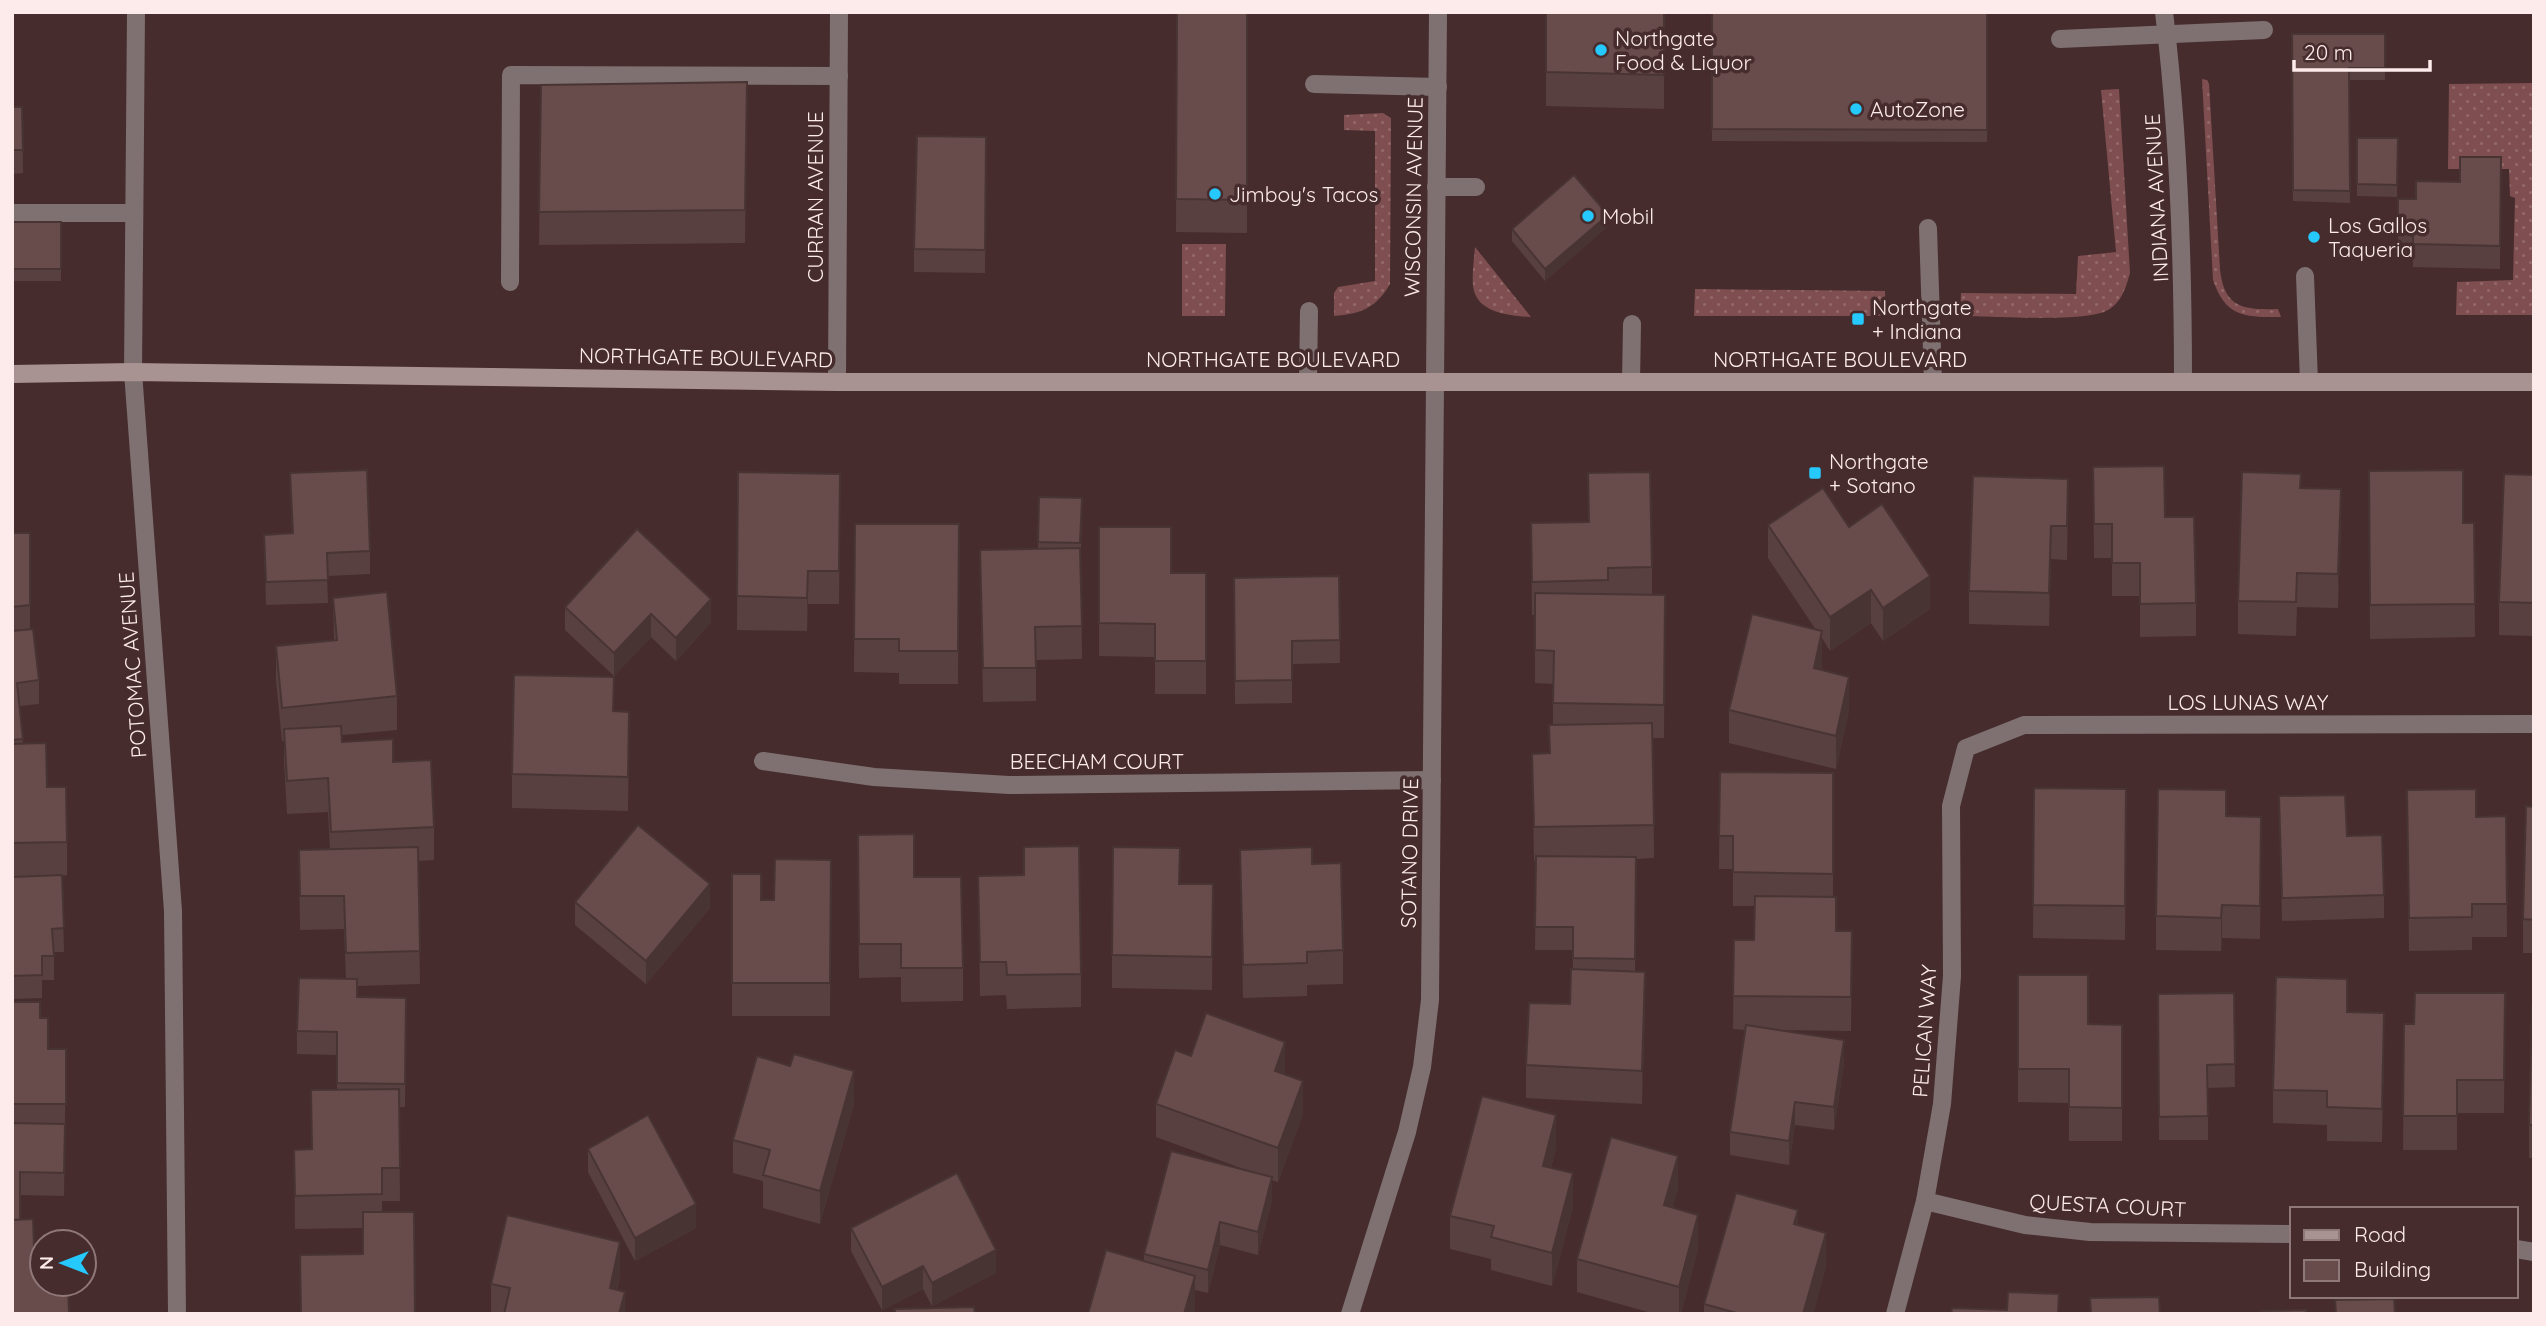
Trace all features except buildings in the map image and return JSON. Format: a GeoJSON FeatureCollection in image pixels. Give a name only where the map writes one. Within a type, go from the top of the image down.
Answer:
{"type":"FeatureCollection","features":[{"type":"Feature","properties":{"kind":"main road","name":"NORTHGATE BOULEVARD"},"geometry":{"type":"LineString","coordinates":[[12,374],[133,372],[837,382],[2534,382]]}},
{"type":"Feature","properties":{"kind":"street","name":"POTOMAC AVENUE"},"geometry":{"type":"LineString","coordinates":[[136,12],[133,372],[173,911],[177,1314]]}},
{"type":"Feature","properties":{"kind":"street","name":"CURRAN AVENUE"},"geometry":{"type":"LineString","coordinates":[[837,382],[839,12]]}},
{"type":"Feature","properties":{"kind":"street","name":"WISCONSIN AVENUE"},"geometry":{"type":"LineString","coordinates":[[1434,382],[1438,12]]}},
{"type":"Feature","properties":{"kind":"street","name":"INDIANA AVENUE"},"geometry":{"type":"LineString","coordinates":[[2164,12],[2178,159],[2183,269],[2183,382]]}},
{"type":"Feature","properties":{"kind":"street"},"geometry":{"type":"LineString","coordinates":[[2060,39],[2264,30]]}},
{"type":"Feature","properties":{"kind":"street"},"geometry":{"type":"LineString","coordinates":[[509,282],[511,75],[839,76]]}},
{"type":"Feature","properties":{"kind":"street"},"geometry":{"type":"LineString","coordinates":[[1314,84],[1438,87]]}},
{"type":"Feature","properties":{"kind":"street"},"geometry":{"type":"LineString","coordinates":[[1436,187],[1476,187]]}},
{"type":"Feature","properties":{"kind":"street"},"geometry":{"type":"LineString","coordinates":[[12,213],[134,213]]}},
{"type":"Feature","properties":{"kind":"street"},"geometry":{"type":"LineString","coordinates":[[1928,228],[1933,382]]}},
{"type":"Feature","properties":{"kind":"street"},"geometry":{"type":"LineString","coordinates":[[2305,276],[2309,382]]}},
{"type":"Feature","properties":{"kind":"street"},"geometry":{"type":"LineString","coordinates":[[1308,382],[1309,312]]}},
{"type":"Feature","properties":{"kind":"street"},"geometry":{"type":"LineString","coordinates":[[1631,382],[1632,324]]}},
{"type":"Feature","properties":{"kind":"street","name":"SOTANO DRIVE"},"geometry":{"type":"LineString","coordinates":[[1351,1314],[1407,1132],[1422,1067],[1430,1000],[1434,382]]}},
{"type":"Feature","properties":{"kind":"street","name":"LOS LUNAS WAY"},"geometry":{"type":"LineString","coordinates":[[1966,748],[2024,725],[2534,724]]}},
{"type":"Feature","properties":{"kind":"street","name":"PELICAN WAY"},"geometry":{"type":"LineString","coordinates":[[1895,1314],[1925,1201],[1942,1104],[1952,976],[1951,806],[1966,748]]}},
{"type":"Feature","properties":{"kind":"street","name":"BEECHAM COURT"},"geometry":{"type":"LineString","coordinates":[[763,761],[874,777],[1009,785],[1432,780]]}},
{"type":"Feature","properties":{"kind":"street","name":"QUESTA COURT"},"geometry":{"type":"LineString","coordinates":[[1925,1201],[2025,1225],[2090,1232],[2290,1234]]}},
{"type":"Feature","properties":{"kind":"shaded area"},"geometry":{"type":"Polygon","coordinates":[[[2202,79],[2209,84],[2222,282],[2226,292],[2237,304],[2255,309],[2278,309],[2281,317],[2257,317],[2238,313],[2224,302],[2213,280],[2202,79]]]}},
{"type":"Feature","properties":{"kind":"shaded area"},"geometry":{"type":"Polygon","coordinates":[[[2534,83],[2534,315],[2456,315],[2457,282],[2513,280],[2515,198],[2510,196],[2509,169],[2448,169],[2449,84],[2534,83]]]}},
{"type":"Feature","properties":{"kind":"shaded area"},"geometry":{"type":"Polygon","coordinates":[[[2119,89],[2130,273],[2120,298],[2108,310],[2080,316],[1960,316],[1961,293],[2076,294],[2078,256],[2116,252],[2101,90],[2119,89]]]}},
{"type":"Feature","properties":{"kind":"shaded area"},"geometry":{"type":"Polygon","coordinates":[[[1383,113],[1391,118],[1390,284],[1379,299],[1367,308],[1352,314],[1334,316],[1334,293],[1338,287],[1375,281],[1375,131],[1344,130],[1344,115],[1383,113]]]}},
{"type":"Feature","properties":{"kind":"shaded area"},"geometry":{"type":"Polygon","coordinates":[[[1182,244],[1226,244],[1225,316],[1182,316],[1182,244]]]}},
{"type":"Feature","properties":{"kind":"shaded area"},"geometry":{"type":"Polygon","coordinates":[[[1475,247],[1531,317],[1495,311],[1480,302],[1473,286],[1475,247]]]}},
{"type":"Feature","properties":{"kind":"shaded area"},"geometry":{"type":"Polygon","coordinates":[[[1695,289],[1885,291],[1886,316],[1694,316],[1695,289]]]}},
{"type":"Feature","properties":{"kind":"place","name":"Northgate Food & Liquor"},"geometry":{"type":"Point","coordinates":[1601,50]}},
{"type":"Feature","properties":{"kind":"place","name":"AutoZone"},"geometry":{"type":"Point","coordinates":[1856,109]}},
{"type":"Feature","properties":{"kind":"place","name":"Jimboy's Tacos"},"geometry":{"type":"Point","coordinates":[1215,194]}},
{"type":"Feature","properties":{"kind":"place","name":"Mobil"},"geometry":{"type":"Point","coordinates":[1588,216]}},
{"type":"Feature","properties":{"kind":"place","name":"Los Gallos Taqueria"},"geometry":{"type":"Point","coordinates":[2314,237]}},
{"type":"Feature","properties":{"kind":"place","name":"Northgate + Indiana"},"geometry":{"type":"Point","coordinates":[1858,319]}},
{"type":"Feature","properties":{"kind":"place","name":"Northgate + Sotano"},"geometry":{"type":"Point","coordinates":[1815,473]}}]}
